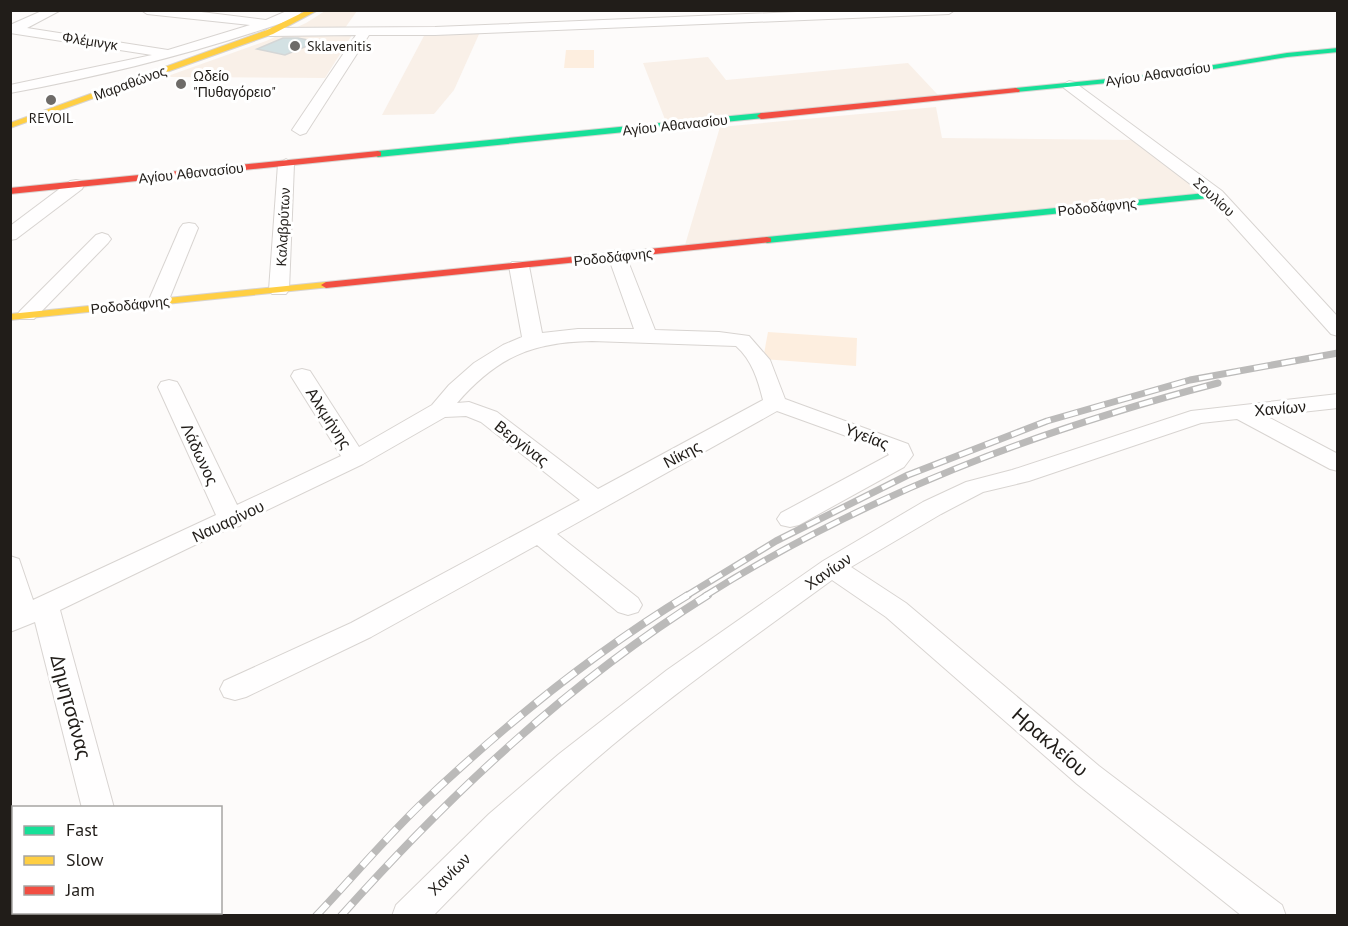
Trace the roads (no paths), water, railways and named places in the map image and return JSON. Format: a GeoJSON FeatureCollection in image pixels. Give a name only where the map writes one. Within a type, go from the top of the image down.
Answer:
{"type":"FeatureCollection","features":[{"type":"Feature","properties":{"kind":"street"},"geometry":{"type":"LineString","coordinates":[[12,30],[56,10]]}},
{"type":"Feature","properties":{"kind":"street"},"geometry":{"type":"LineString","coordinates":[[10,89],[86,75],[269,28],[297,10]]}},
{"type":"Feature","properties":{"kind":"street","name":"Μαραθώνος"},"geometry":{"type":"LineString","coordinates":[[10,126],[315,10]]}},
{"type":"Feature","properties":{"kind":"street"},"geometry":{"type":"LineString","coordinates":[[156,11],[269,28],[435,31],[949,10]]}},
{"type":"Feature","properties":{"kind":"street","name":"Φλέμινγκ"},"geometry":{"type":"LineString","coordinates":[[12,30],[170,54]]}},
{"type":"Feature","properties":{"kind":"street"},"geometry":{"type":"LineString","coordinates":[[300,129],[365,31]]}},
{"type":"Feature","properties":{"kind":"street","name":"Αγίου Αθανασίου"},"geometry":{"type":"LineString","coordinates":[[10,191],[1158,76],[1287,55],[1338,50]]}},
{"type":"Feature","properties":{"kind":"street","name":"Σουλίου"},"geometry":{"type":"LineString","coordinates":[[1069,85],[1216,195],[1338,330]]}},
{"type":"Feature","properties":{"kind":"street","name":"Καλαβρύτων"},"geometry":{"type":"LineString","coordinates":[[279,290],[286,164]]}},
{"type":"Feature","properties":{"kind":"street"},"geometry":{"type":"LineString","coordinates":[[10,235],[76,185]]}},
{"type":"Feature","properties":{"kind":"street","name":"Ροδοδάφνης"},"geometry":{"type":"LineString","coordinates":[[19,316],[1216,195]]}},
{"type":"Feature","properties":{"kind":"street"},"geometry":{"type":"LineString","coordinates":[[158,302],[189,228]]}},
{"type":"Feature","properties":{"kind":"street"},"geometry":{"type":"LineString","coordinates":[[19,316],[102,238]]}},
{"type":"Feature","properties":{"kind":"street"},"geometry":{"type":"LineString","coordinates":[[616,256],[647,336]]}},
{"type":"Feature","properties":{"kind":"street"},"geometry":{"type":"LineString","coordinates":[[519,266],[533,340]]}},
{"type":"Feature","properties":{"kind":"street"},"geometry":{"type":"LineString","coordinates":[[440,410],[452,392],[503,354],[533,340],[572,336],[742,340],[751,347],[760,363],[775,403]]}},
{"type":"Feature","properties":{"kind":"street","name":"Αλκμήνης"},"geometry":{"type":"LineString","coordinates":[[302,376],[355,459]]}},
{"type":"Feature","properties":{"kind":"street","name":"Λάδωνος"},"geometry":{"type":"LineString","coordinates":[[169,387],[231,520]]}},
{"type":"Feature","properties":{"kind":"street","name":"Χανίων"},"geometry":{"type":"LineString","coordinates":[[409,915],[501,824],[570,763],[677,678],[832,567],[932,508],[975,487],[1020,476],[1155,429],[1200,416],[1301,407],[1338,401]]}},
{"type":"Feature","properties":{"kind":"street","name":"Νίκης"},"geometry":{"type":"LineString","coordinates":[[234,689],[361,630],[775,403]]}},
{"type":"Feature","properties":{"kind":"street","name":"Υγείας"},"geometry":{"type":"LineString","coordinates":[[775,403],[892,445],[900,449],[901,455],[896,462],[790,519]]}},
{"type":"Feature","properties":{"kind":"street","name":"Βεργίνας"},"geometry":{"type":"LineString","coordinates":[[440,410],[469,409],[489,417],[596,500]]}},
{"type":"Feature","properties":{"kind":"street","name":"Ναυαρίνου"},"geometry":{"type":"LineString","coordinates":[[26,615],[231,520],[355,459],[440,410]]}},
{"type":"Feature","properties":{"kind":"street"},"geometry":{"type":"LineString","coordinates":[[1240,411],[1338,464]]}},
{"type":"Feature","properties":{"kind":"street"},"geometry":{"type":"LineString","coordinates":[[539,533],[628,605]]}},
{"type":"Feature","properties":{"kind":"street","name":"Δημητσάνας"},"geometry":{"type":"LineString","coordinates":[[10,565],[26,615],[98,806]]}},
{"type":"Feature","properties":{"kind":"street","name":"Ηρακλείου"},"geometry":{"type":"LineString","coordinates":[[832,567],[896,610],[1088,775],[1269,915]]}},
{"type":"Feature","properties":{"kind":"railway"},"geometry":{"type":"LineString","coordinates":[[686,596],[776,541],[908,475],[1047,421],[1190,380],[1338,353]]}},
{"type":"Feature","properties":{"kind":"railway"},"geometry":{"type":"LineString","coordinates":[[705,596],[827,527],[953,470],[1083,422],[1218,383]]}},
{"type":"Feature","properties":{"kind":"railway"},"geometry":{"type":"LineString","coordinates":[[316,916],[406,819],[482,748],[582,667],[688,595]]}},
{"type":"Feature","properties":{"kind":"railway"},"geometry":{"type":"LineString","coordinates":[[341,916],[425,827],[513,742],[607,665],[708,595]]}},
{"type":"Feature","properties":{"kind":"place","name":"Sklavenitis"},"geometry":{"type":"Point","coordinates":[295,46]}},
{"type":"Feature","properties":{"kind":"place","name":"Ωδείο \"Πυθαγόρειο\""},"geometry":{"type":"Point","coordinates":[181,84]}},
{"type":"Feature","properties":{"kind":"place","name":"REVOIL"},"geometry":{"type":"Point","coordinates":[51,100]}}]}
